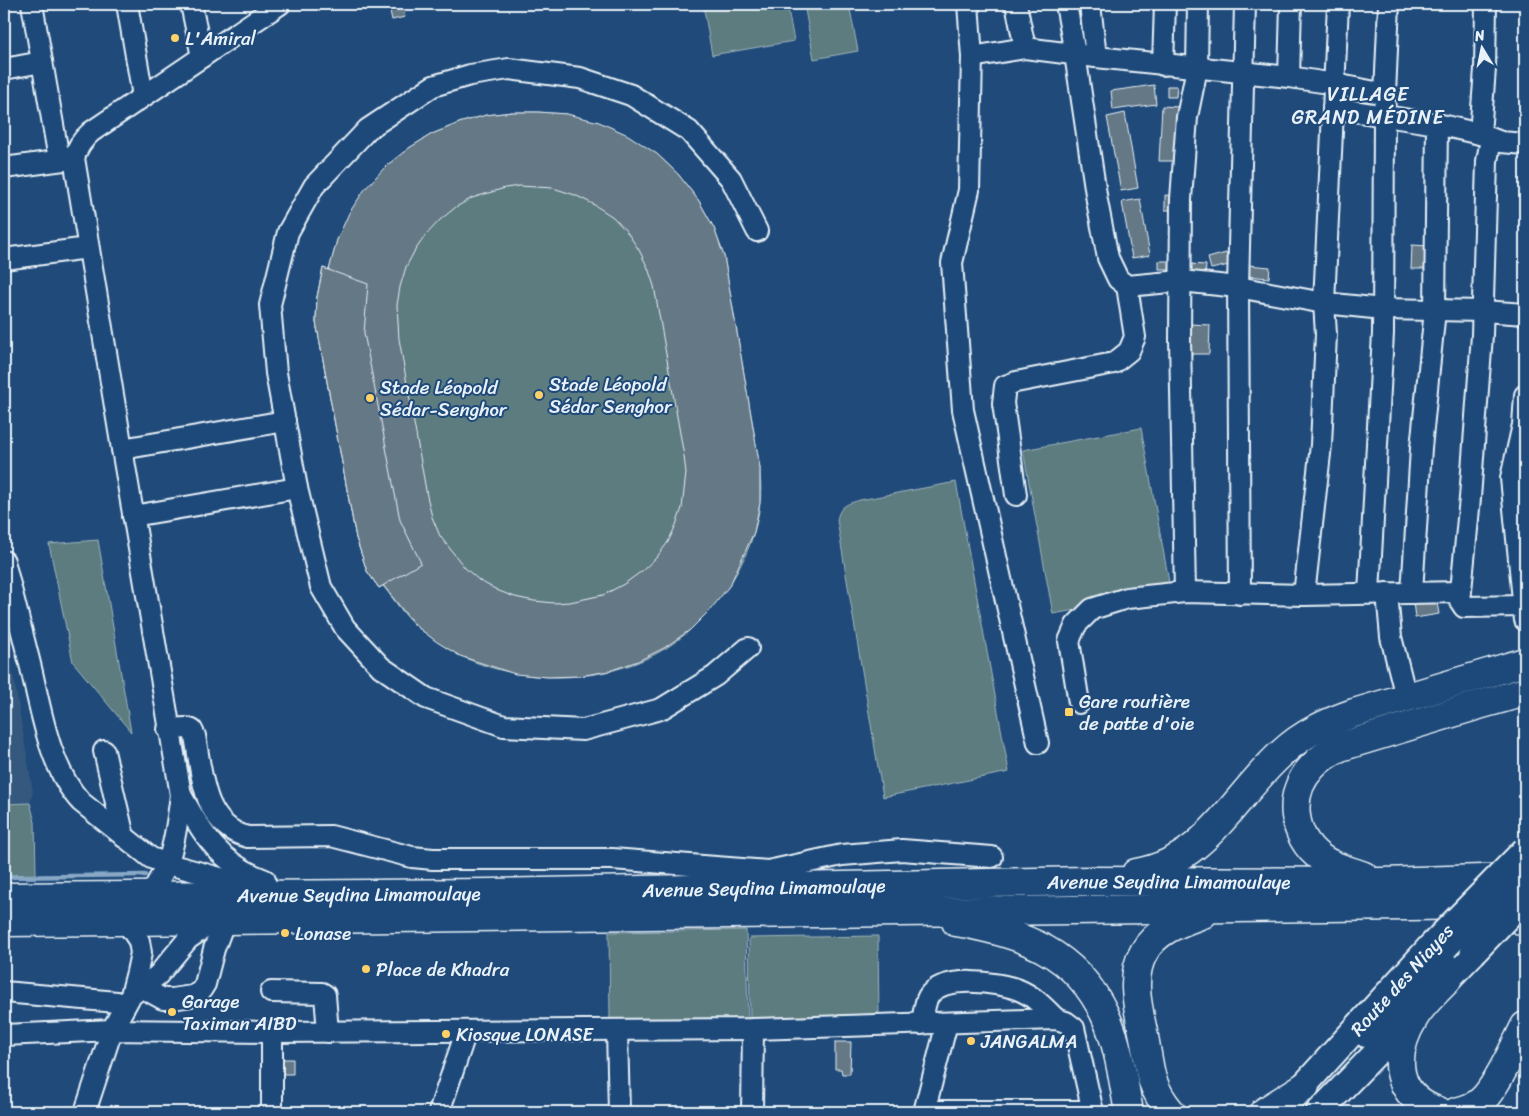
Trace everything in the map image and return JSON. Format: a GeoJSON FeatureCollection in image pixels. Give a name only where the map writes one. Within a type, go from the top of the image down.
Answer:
{"type":"FeatureCollection","features":[{"type":"Feature","properties":{"kind":"highway"},"geometry":{"type":"LineString","coordinates":[[1088,881],[1157,869],[1192,849],[1209,834],[1264,769],[1283,751],[1306,734],[1336,719],[1525,662]]}},
{"type":"Feature","properties":{"kind":"highway"},"geometry":{"type":"LineString","coordinates":[[1382,882],[1322,859],[1307,845],[1300,833],[1295,815],[1296,797],[1301,782],[1311,767],[1327,754],[1348,745],[1525,692]]}},
{"type":"Feature","properties":{"kind":"highway","name":"Avenue Seydina Limamoulaye"},"geometry":{"type":"LineString","coordinates":[[4,897],[278,893],[491,893],[1088,881],[1382,882],[1525,877]]}},
{"type":"Feature","properties":{"kind":"highway"},"geometry":{"type":"LineString","coordinates":[[1488,905],[1525,922]]}},
{"type":"Feature","properties":{"kind":"highway","name":"Avenue Seydina Limamoulaye"},"geometry":{"type":"LineString","coordinates":[[4,922],[1525,905]]}},
{"type":"Feature","properties":{"kind":"highway"},"geometry":{"type":"LineString","coordinates":[[1171,1112],[1159,1096],[1152,1080],[1136,992],[1136,974],[1144,951],[1164,930],[1177,923],[1220,908]]}},
{"type":"Feature","properties":{"kind":"highway"},"geometry":{"type":"LineString","coordinates":[[891,912],[965,924],[1013,936],[1054,954],[1077,972],[1092,990],[1106,1017],[1117,1049],[1130,1112]]}},
{"type":"Feature","properties":{"kind":"highway"},"geometry":{"type":"LineString","coordinates":[[1440,1112],[1427,1108],[1409,1092],[1400,1073],[1400,1058],[1406,1033],[1415,1016],[1447,980]]}},
{"type":"Feature","properties":{"kind":"highway"},"geometry":{"type":"LineString","coordinates":[[1456,1112],[1469,1109],[1481,1102],[1490,1091],[1525,1026]]}},
{"type":"Feature","properties":{"kind":"highway"},"geometry":{"type":"LineString","coordinates":[[1264,1112],[1306,1099]]}},
{"type":"Feature","properties":{"kind":"main road","name":"Route des Niayes"},"geometry":{"type":"LineString","coordinates":[[1280,1112],[1306,1099],[1453,950],[1525,850]]}},
{"type":"Feature","properties":{"kind":"main road","name":"Route des Niayes"},"geometry":{"type":"LineString","coordinates":[[1319,1112],[1447,980],[1453,950],[1525,898]]}},
{"type":"Feature","properties":{"kind":"street"},"geometry":{"type":"LineString","coordinates":[[32,4],[42,62],[88,248],[168,729],[181,796],[175,844],[168,864],[149,896]]}},
{"type":"Feature","properties":{"kind":"street"},"geometry":{"type":"LineString","coordinates":[[127,4],[143,96]]}},
{"type":"Feature","properties":{"kind":"street"},"geometry":{"type":"LineString","coordinates":[[191,4],[202,57]]}},
{"type":"Feature","properties":{"kind":"street"},"geometry":{"type":"LineString","coordinates":[[4,168],[67,159],[82,139],[90,132],[280,4]]}},
{"type":"Feature","properties":{"kind":"street"},"geometry":{"type":"LineString","coordinates":[[968,4],[972,57],[969,190],[952,263],[963,410],[1038,743]]}},
{"type":"Feature","properties":{"kind":"street"},"geometry":{"type":"LineString","coordinates":[[1016,4],[1025,48]]}},
{"type":"Feature","properties":{"kind":"street"},"geometry":{"type":"LineString","coordinates":[[1016,495],[1003,403],[1005,386],[1016,382],[1114,363],[1129,351],[1135,337],[1127,286],[1118,279],[1108,258],[1097,201],[1066,4]]}},
{"type":"Feature","properties":{"kind":"street"},"geometry":{"type":"LineString","coordinates":[[1090,4],[1096,58]]}},
{"type":"Feature","properties":{"kind":"street"},"geometry":{"type":"LineString","coordinates":[[1163,64],[1165,4]]}},
{"type":"Feature","properties":{"kind":"street"},"geometry":{"type":"LineString","coordinates":[[1185,592],[1180,338],[1181,199],[1186,126],[1197,68],[1198,4]]}},
{"type":"Feature","properties":{"kind":"street"},"geometry":{"type":"LineString","coordinates":[[1240,594],[1238,288],[1245,4]]}},
{"type":"Feature","properties":{"kind":"street"},"geometry":{"type":"LineString","coordinates":[[1289,77],[1291,4]]}},
{"type":"Feature","properties":{"kind":"street"},"geometry":{"type":"LineString","coordinates":[[1304,595],[1321,445],[1326,334],[1324,303],[1338,4]]}},
{"type":"Feature","properties":{"kind":"street"},"geometry":{"type":"LineString","coordinates":[[1389,4],[1384,117],[1378,593],[1406,697]]}},
{"type":"Feature","properties":{"kind":"street"},"geometry":{"type":"LineString","coordinates":[[1486,4],[1485,136],[1487,161],[1483,311],[1470,498],[1460,592],[1460,601],[1464,607],[1525,611],[1511,478],[1523,425],[1525,395]]}},
{"type":"Feature","properties":{"kind":"street"},"geometry":{"type":"LineString","coordinates":[[972,57],[1025,48],[1096,58],[1289,77],[1385,94]]}},
{"type":"Feature","properties":{"kind":"street"},"geometry":{"type":"LineString","coordinates":[[4,69],[42,62]]}},
{"type":"Feature","properties":{"kind":"street"},"geometry":{"type":"LineString","coordinates":[[748,648],[715,676],[661,709],[583,730],[504,726],[426,698],[381,667],[345,628],[320,587],[297,488],[276,373],[270,305],[288,232],[316,182],[368,129],[433,86],[470,75],[509,69],[580,78],[630,95],[689,131],[732,179],[757,231]]}},
{"type":"Feature","properties":{"kind":"street"},"geometry":{"type":"LineString","coordinates":[[1332,108],[1437,124],[1525,144]]}},
{"type":"Feature","properties":{"kind":"street"},"geometry":{"type":"LineString","coordinates":[[1412,593],[1420,457],[1435,310],[1437,124]]}},
{"type":"Feature","properties":{"kind":"street"},"geometry":{"type":"LineString","coordinates":[[4,259],[88,248]]}},
{"type":"Feature","properties":{"kind":"street"},"geometry":{"type":"LineString","coordinates":[[1127,286],[1180,281],[1238,288],[1324,303],[1383,309],[1483,311],[1525,314]]}},
{"type":"Feature","properties":{"kind":"street"},"geometry":{"type":"LineString","coordinates":[[122,449],[285,421]]}},
{"type":"Feature","properties":{"kind":"street"},"geometry":{"type":"LineString","coordinates":[[133,516],[297,488]]}},
{"type":"Feature","properties":{"kind":"street"},"geometry":{"type":"LineString","coordinates":[[4,561],[42,716],[54,754],[66,782],[80,802],[151,858],[278,893]]}},
{"type":"Feature","properties":{"kind":"street"},"geometry":{"type":"LineString","coordinates":[[1079,703],[1069,641],[1076,625],[1092,609],[1127,598],[1185,592],[1304,595],[1460,592]]}},
{"type":"Feature","properties":{"kind":"street"},"geometry":{"type":"LineString","coordinates":[[168,729],[186,728],[192,730],[195,736],[203,783],[212,809],[218,819],[236,834],[248,838],[331,836],[412,857],[433,859],[612,859],[768,871],[842,855],[902,850],[992,856]]}},
{"type":"Feature","properties":{"kind":"street"},"geometry":{"type":"LineString","coordinates":[[104,751],[124,837]]}},
{"type":"Feature","properties":{"kind":"street"},"geometry":{"type":"LineString","coordinates":[[181,796],[203,834],[237,868],[279,885],[309,893]]}},
{"type":"Feature","properties":{"kind":"street"},"geometry":{"type":"LineString","coordinates":[[1294,1112],[1453,950],[1525,868]]}},
{"type":"Feature","properties":{"kind":"street"},"geometry":{"type":"LineString","coordinates":[[1453,950],[1525,885]]}},
{"type":"Feature","properties":{"kind":"street"},"geometry":{"type":"LineString","coordinates":[[85,1112],[112,1030],[132,996],[141,953],[139,941],[125,920]]}},
{"type":"Feature","properties":{"kind":"street"},"geometry":{"type":"LineString","coordinates":[[132,996],[172,999],[192,996],[200,992],[205,984],[220,920]]}},
{"type":"Feature","properties":{"kind":"street"},"geometry":{"type":"LineString","coordinates":[[4,992],[117,1002],[132,996],[158,975],[188,939],[220,920]]}},
{"type":"Feature","properties":{"kind":"street"},"geometry":{"type":"LineString","coordinates":[[922,1024],[928,998],[938,987],[957,982],[998,985],[1020,990],[1037,1000],[1056,1019]]}},
{"type":"Feature","properties":{"kind":"street"},"geometry":{"type":"LineString","coordinates":[[271,992],[325,995],[328,1032]]}},
{"type":"Feature","properties":{"kind":"street"},"geometry":{"type":"LineString","coordinates":[[4,1034],[112,1030],[466,1032],[753,1029],[1056,1019],[1066,1022],[1074,1028],[1093,1112],[924,1112],[947,1023]]}},
{"type":"Feature","properties":{"kind":"street"},"geometry":{"type":"LineString","coordinates":[[752,1112],[753,1029]]}},
{"type":"Feature","properties":{"kind":"street"},"geometry":{"type":"LineString","coordinates":[[617,1030],[619,1112]]}},
{"type":"Feature","properties":{"kind":"street"},"geometry":{"type":"LineString","coordinates":[[272,1032],[272,1112]]}},
{"type":"Feature","properties":{"kind":"street"},"geometry":{"type":"LineString","coordinates":[[439,1112],[466,1032]]}},
{"type":"Feature","properties":{"kind":"shaded area"},"geometry":{"type":"Polygon","coordinates":[[[4,620],[33,792],[30,803],[4,804],[4,620]]]}},
{"type":"Feature","properties":{"kind":"green space"},"geometry":{"type":"Polygon","coordinates":[[[703,4],[787,4],[794,41],[712,55],[703,4]]]}},
{"type":"Feature","properties":{"kind":"green space"},"geometry":{"type":"Polygon","coordinates":[[[804,4],[849,4],[858,51],[814,59],[804,4]]]}},
{"type":"Feature","properties":{"kind":"green space","name":"Stade Léopold Sédar Senghor"},"geometry":{"type":"Polygon","coordinates":[[[512,112],[567,114],[657,154],[678,174],[699,201],[714,228],[724,256],[760,468],[761,498],[754,534],[741,565],[722,594],[690,630],[666,648],[639,662],[610,671],[580,676],[549,677],[518,674],[489,667],[461,656],[412,623],[383,586],[379,588],[367,571],[356,538],[316,322],[317,297],[323,268],[329,270],[337,240],[386,166],[409,148],[432,134],[486,115],[512,112]]]}},
{"type":"Feature","properties":{"kind":"green space"},"geometry":{"type":"Polygon","coordinates":[[[1141,428],[1171,593],[1053,614],[1023,450],[1141,428]]]}},
{"type":"Feature","properties":{"kind":"green space"},"geometry":{"type":"Polygon","coordinates":[[[956,482],[1009,772],[883,797],[837,520],[838,515],[842,508],[855,501],[956,482]]]}},
{"type":"Feature","properties":{"kind":"green space"},"geometry":{"type":"Polygon","coordinates":[[[98,540],[131,732],[73,662],[49,544],[98,540]]]}},
{"type":"Feature","properties":{"kind":"green space"},"geometry":{"type":"Polygon","coordinates":[[[30,803],[35,822],[36,874],[4,875],[4,804],[30,803]]]}},
{"type":"Feature","properties":{"kind":"green space"},"geometry":{"type":"Polygon","coordinates":[[[746,930],[748,1019],[610,1021],[609,932],[746,930]]]}},
{"type":"Feature","properties":{"kind":"green space"},"geometry":{"type":"Polygon","coordinates":[[[878,936],[879,1017],[750,1020],[749,938],[878,936]]]}},
{"type":"Feature","properties":{"kind":"building"},"geometry":{"type":"Polygon","coordinates":[[[375,4],[402,4],[405,17],[392,20],[389,7],[376,9],[375,4]]]}},
{"type":"Feature","properties":{"kind":"building"},"geometry":{"type":"Polygon","coordinates":[[[1154,85],[1156,104],[1113,110],[1111,91],[1154,85]]]}},
{"type":"Feature","properties":{"kind":"building"},"geometry":{"type":"Polygon","coordinates":[[[1167,86],[1177,86],[1176,97],[1167,97],[1167,86]]]}},
{"type":"Feature","properties":{"kind":"building"},"geometry":{"type":"Polygon","coordinates":[[[1162,106],[1179,107],[1176,161],[1159,161],[1162,106]]]}},
{"type":"Feature","properties":{"kind":"building","name":"Stade Léopold Sédar-Senghor"},"geometry":{"type":"Polygon","coordinates":[[[512,112],[567,114],[599,122],[628,135],[657,154],[678,174],[699,201],[714,228],[724,256],[760,468],[760,503],[754,532],[730,585],[711,609],[690,630],[664,648],[638,661],[609,671],[579,676],[548,677],[515,674],[460,656],[416,626],[383,585],[379,588],[367,571],[356,538],[316,322],[317,297],[323,268],[329,270],[337,240],[349,213],[365,189],[386,166],[409,148],[432,134],[486,115],[512,112]],[[519,186],[505,188],[472,198],[456,207],[425,236],[414,252],[406,267],[397,305],[399,339],[427,496],[432,517],[440,536],[465,568],[480,581],[515,597],[554,603],[570,602],[603,595],[624,584],[657,557],[668,542],[682,508],[686,473],[654,286],[648,268],[627,232],[613,217],[575,195],[553,188],[519,186]]]}},
{"type":"Feature","properties":{"kind":"building"},"geometry":{"type":"Polygon","coordinates":[[[1125,113],[1138,188],[1121,191],[1107,117],[1125,113]]]}},
{"type":"Feature","properties":{"kind":"building"},"geometry":{"type":"Polygon","coordinates":[[[1165,195],[1174,196],[1173,210],[1165,210],[1165,195]]]}},
{"type":"Feature","properties":{"kind":"building"},"geometry":{"type":"Polygon","coordinates":[[[1140,199],[1150,255],[1132,258],[1122,202],[1140,199]]]}},
{"type":"Feature","properties":{"kind":"building"},"geometry":{"type":"Polygon","coordinates":[[[1412,245],[1429,246],[1428,269],[1411,269],[1412,245]]]}},
{"type":"Feature","properties":{"kind":"building"},"geometry":{"type":"Polygon","coordinates":[[[1226,253],[1229,265],[1211,269],[1208,258],[1226,253]]]}},
{"type":"Feature","properties":{"kind":"building"},"geometry":{"type":"Polygon","coordinates":[[[1159,261],[1170,261],[1170,269],[1159,269],[1159,261]]]}},
{"type":"Feature","properties":{"kind":"building"},"geometry":{"type":"Polygon","coordinates":[[[1189,264],[1206,265],[1205,276],[1188,274],[1189,264]]]}},
{"type":"Feature","properties":{"kind":"building"},"geometry":{"type":"Polygon","coordinates":[[[1248,265],[1270,267],[1269,278],[1247,276],[1248,265]]]}},
{"type":"Feature","properties":{"kind":"building"},"geometry":{"type":"Polygon","coordinates":[[[323,268],[368,284],[364,333],[400,520],[421,563],[379,588],[367,571],[356,538],[316,322],[317,297],[323,268]]]}},
{"type":"Feature","properties":{"kind":"building"},"geometry":{"type":"Polygon","coordinates":[[[1190,324],[1210,325],[1209,354],[1189,354],[1190,324]]]}},
{"type":"Feature","properties":{"kind":"building"},"geometry":{"type":"Polygon","coordinates":[[[1436,597],[1439,614],[1415,618],[1413,602],[1436,597]]]}},
{"type":"Feature","properties":{"kind":"building"},"geometry":{"type":"Polygon","coordinates":[[[835,1042],[851,1042],[850,1074],[842,1074],[841,1069],[835,1069],[835,1042]]]}},
{"type":"Feature","properties":{"kind":"building"},"geometry":{"type":"Polygon","coordinates":[[[280,1059],[293,1059],[293,1074],[279,1074],[280,1059]]]}},
{"type":"Feature","properties":{"kind":"waterway"},"geometry":{"type":"LineString","coordinates":[[4,877],[145,875]]}},
{"type":"Feature","properties":{"kind":"place","name":"L'Amiral"},"geometry":{"type":"Point","coordinates":[175,38]}},
{"type":"Feature","properties":{"kind":"place","name":"Stade Léopold Sédar Senghor"},"geometry":{"type":"Point","coordinates":[539,395]}},
{"type":"Feature","properties":{"kind":"place","name":"Stade Léopold Sédar-Senghor"},"geometry":{"type":"Point","coordinates":[370,398]}},
{"type":"Feature","properties":{"kind":"place","name":"Gare routière de patte d'oie"},"geometry":{"type":"Point","coordinates":[1069,712]}},
{"type":"Feature","properties":{"kind":"place","name":"Lonase"},"geometry":{"type":"Point","coordinates":[285,933]}},
{"type":"Feature","properties":{"kind":"place","name":"Place de Khadra"},"geometry":{"type":"Point","coordinates":[366,969]}},
{"type":"Feature","properties":{"kind":"place","name":"Garage Taximan AIBD"},"geometry":{"type":"Point","coordinates":[172,1012]}},
{"type":"Feature","properties":{"kind":"place","name":"Kiosque LONASE"},"geometry":{"type":"Point","coordinates":[446,1034]}},
{"type":"Feature","properties":{"kind":"place","name":"JANGALMA"},"geometry":{"type":"Point","coordinates":[971,1041]}},
{"type":"Feature","properties":{"kind":"district","name":"VILLAGE GRAND MÉDINE"},"geometry":{"type":"Point","coordinates":[1368,106]}}]}
